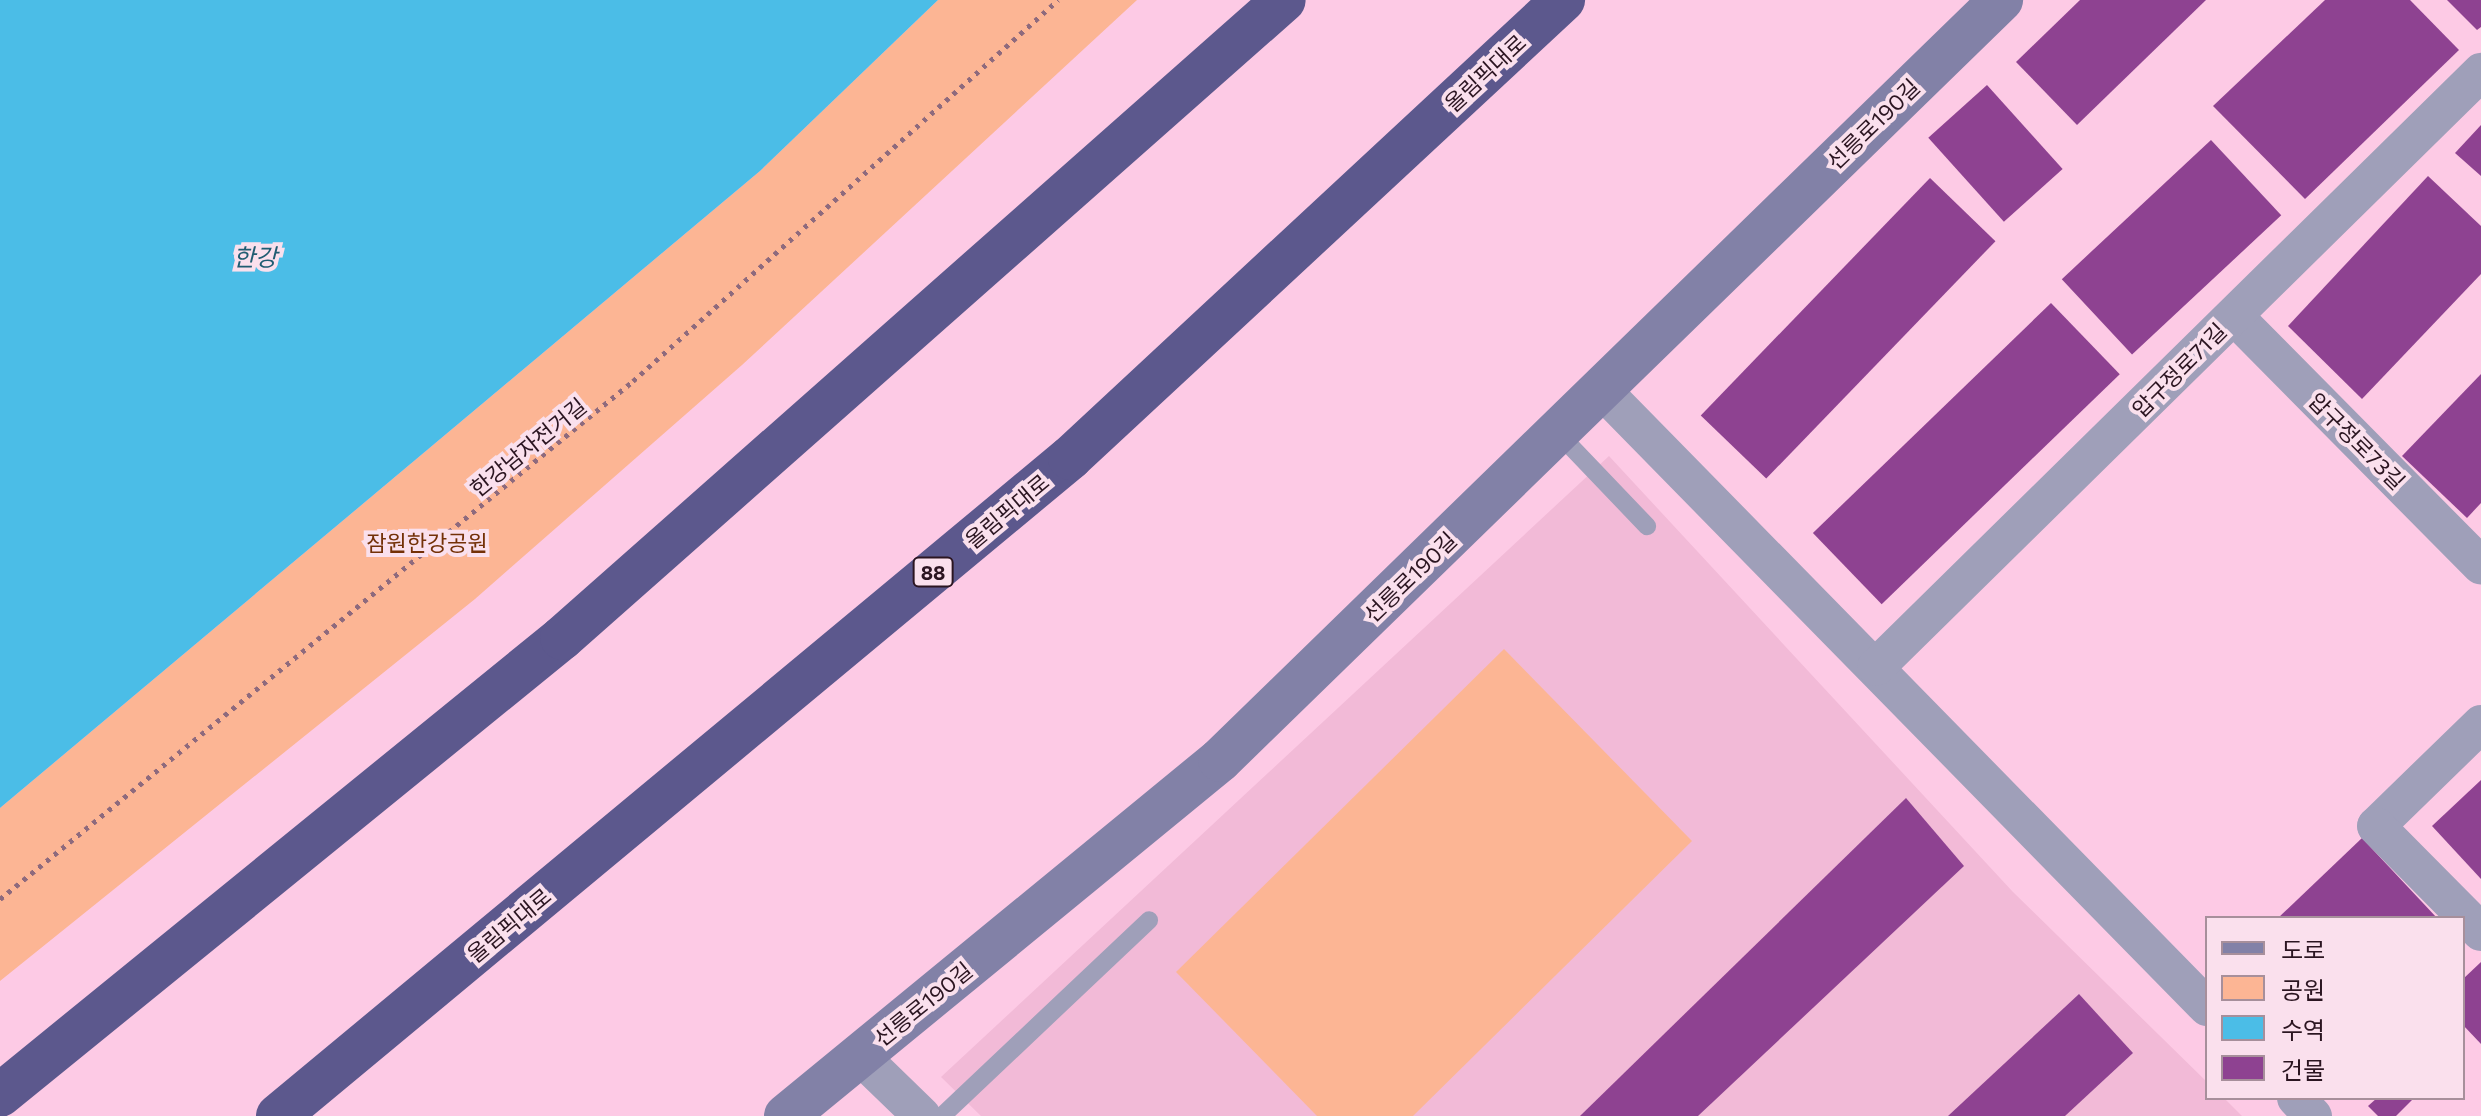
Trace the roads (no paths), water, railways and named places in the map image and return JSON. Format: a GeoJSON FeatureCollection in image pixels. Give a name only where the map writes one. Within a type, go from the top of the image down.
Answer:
{"type":"FeatureCollection","features":[{"type":"Feature","properties":{"kind":"highway"},"geometry":{"type":"LineString","coordinates":[[0,1095],[562,638],[1284,0]]}},
{"type":"Feature","properties":{"kind":"highway","name":"올림픽대로"},"geometry":{"type":"LineString","coordinates":[[278,1116],[1070,458],[1563,0]]}},
{"type":"Feature","properties":{"kind":"street","name":"선릉로190길"},"geometry":{"type":"LineString","coordinates":[[786,1116],[1220,760],[2001,0]]}},
{"type":"Feature","properties":{"kind":"street","name":"압구정로71길"},"geometry":{"type":"LineString","coordinates":[[1876,667],[2481,72]]}},
{"type":"Feature","properties":{"kind":"street","name":"압구정로73길"},"geometry":{"type":"LineString","coordinates":[[2234,316],[2481,566]]}},
{"type":"Feature","properties":{"kind":"street"},"geometry":{"type":"LineString","coordinates":[[1601,389],[2205,1005]]}},
{"type":"Feature","properties":{"kind":"street"},"geometry":{"type":"LineString","coordinates":[[2481,724],[2376,826],[2481,932]]}},
{"type":"Feature","properties":{"kind":"street"},"geometry":{"type":"LineString","coordinates":[[860,1056],[922,1116]]}},
{"type":"Feature","properties":{"kind":"street"},"geometry":{"type":"LineString","coordinates":[[2298,1100],[2313,1116]]}},
{"type":"Feature","properties":{"kind":"lane"},"geometry":{"type":"LineString","coordinates":[[1558,433],[1647,526]]}},
{"type":"Feature","properties":{"kind":"lane"},"geometry":{"type":"LineString","coordinates":[[942,1116],[1149,920]]}},
{"type":"Feature","properties":{"kind":"water","name":"한강"},"geometry":{"type":"Polygon","coordinates":[[[0,0],[938,0],[760,171],[0,808],[0,0]]]}},
{"type":"Feature","properties":{"kind":"park label","name":"잠원한강공원"},"geometry":{"type":"Point","coordinates":[427,543]}}]}
